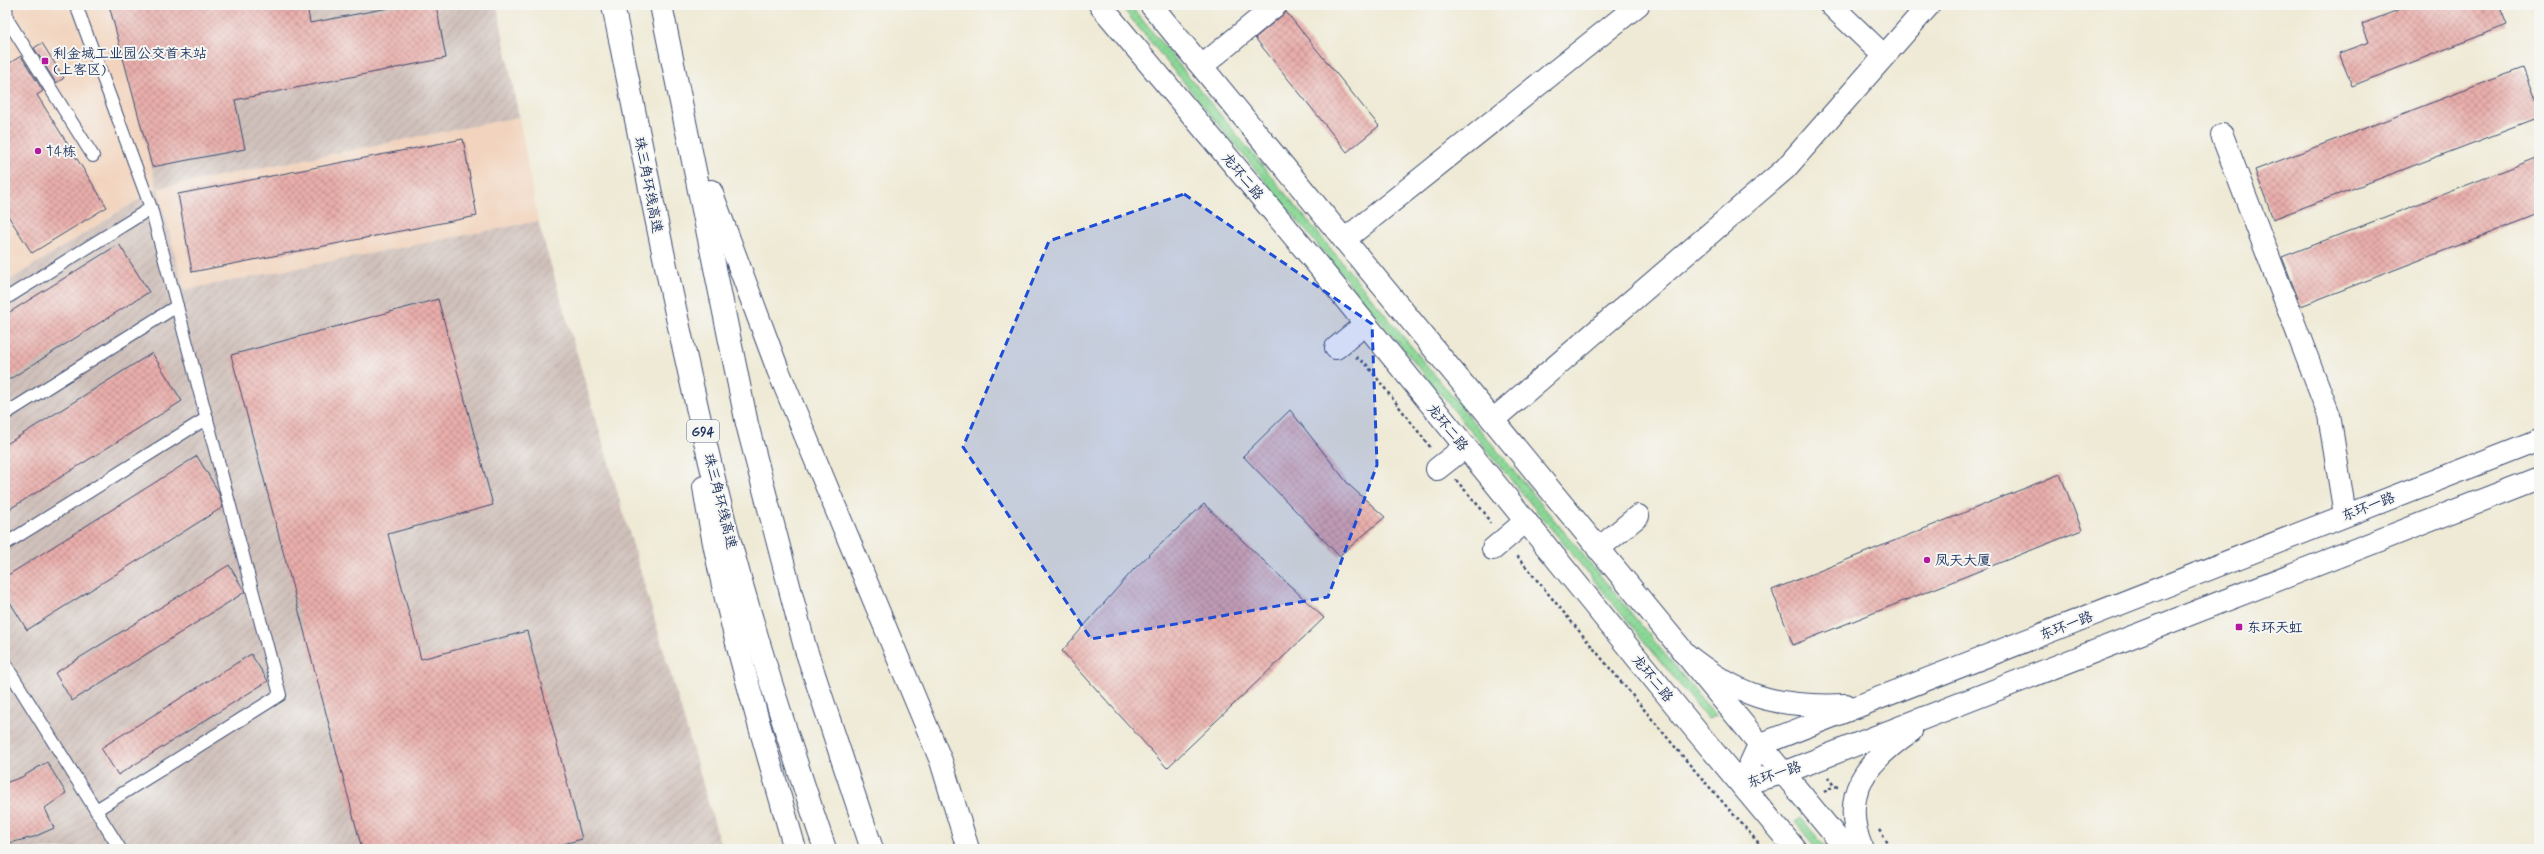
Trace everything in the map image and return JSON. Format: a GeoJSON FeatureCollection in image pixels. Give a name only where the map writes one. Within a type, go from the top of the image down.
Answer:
{"type":"FeatureCollection","features":[{"type":"Feature","properties":{"kind":"main road","name":"珠三角环线高速"},"geometry":{"type":"LineString","coordinates":[[613,5],[678,328],[729,536],[781,719],[825,849]]}},
{"type":"Feature","properties":{"kind":"main road"},"geometry":{"type":"LineString","coordinates":[[661,5],[757,462],[805,648],[872,849]]}},
{"type":"Feature","properties":{"kind":"main road","name":"龙环二路"},"geometry":{"type":"LineString","coordinates":[[1100,5],[1306,252],[1364,325],[1795,849]]}},
{"type":"Feature","properties":{"kind":"main road"},"geometry":{"type":"LineString","coordinates":[[1151,5],[1493,420],[1598,550],[1846,849]]}},
{"type":"Feature","properties":{"kind":"main road"},"geometry":{"type":"LineString","coordinates":[[1202,66],[1276,5]]}},
{"type":"Feature","properties":{"kind":"main road"},"geometry":{"type":"LineString","coordinates":[[1344,240],[1638,5]]}},
{"type":"Feature","properties":{"kind":"main road"},"geometry":{"type":"LineString","coordinates":[[1831,5],[1884,56]]}},
{"type":"Feature","properties":{"kind":"main road"},"geometry":{"type":"LineString","coordinates":[[1493,420],[1785,169],[1929,5]]}},
{"type":"Feature","properties":{"kind":"main road"},"geometry":{"type":"LineString","coordinates":[[685,120],[778,370],[941,761],[968,849]]}},
{"type":"Feature","properties":{"kind":"main road"},"geometry":{"type":"LineString","coordinates":[[2222,135],[2329,415],[2345,515]]}},
{"type":"Feature","properties":{"kind":"main road"},"geometry":{"type":"LineString","coordinates":[[1343,351],[1364,325]]}},
{"type":"Feature","properties":{"kind":"main road"},"geometry":{"type":"LineString","coordinates":[[678,328],[711,534],[742,662],[795,849]]}},
{"type":"Feature","properties":{"kind":"main road","name":"东环一路"},"geometry":{"type":"LineString","coordinates":[[1741,784],[1759,745],[2539,440]]}},
{"type":"Feature","properties":{"kind":"main road"},"geometry":{"type":"LineString","coordinates":[[1441,465],[1464,447]]}},
{"type":"Feature","properties":{"kind":"main road","name":"东环一路"},"geometry":{"type":"LineString","coordinates":[[1741,784],[1783,773],[2539,478]]}},
{"type":"Feature","properties":{"kind":"main road"},"geometry":{"type":"LineString","coordinates":[[1598,550],[1638,516]]}},
{"type":"Feature","properties":{"kind":"main road"},"geometry":{"type":"LineString","coordinates":[[1493,549],[1526,521]]}},
{"type":"Feature","properties":{"kind":"main road"},"geometry":{"type":"LineString","coordinates":[[1683,652],[1718,678],[1738,689],[1772,702],[1820,705],[1873,701]]}},
{"type":"Feature","properties":{"kind":"main road"},"geometry":{"type":"LineString","coordinates":[[1862,849],[1854,822],[1852,806],[1855,790],[1861,778],[1888,748],[1939,713]]}},
{"type":"Feature","properties":{"kind":"lane"},"geometry":{"type":"LineString","coordinates":[[6,5],[6,18],[93,156]]}},
{"type":"Feature","properties":{"kind":"lane"},"geometry":{"type":"LineString","coordinates":[[76,5],[151,208],[280,695],[96,810]]}},
{"type":"Feature","properties":{"kind":"lane"},"geometry":{"type":"LineString","coordinates":[[5,299],[151,208]]}},
{"type":"Feature","properties":{"kind":"lane"},"geometry":{"type":"LineString","coordinates":[[5,414],[177,306]]}},
{"type":"Feature","properties":{"kind":"lane"},"geometry":{"type":"LineString","coordinates":[[5,544],[207,418]]}},
{"type":"Feature","properties":{"kind":"lane"},"geometry":{"type":"LineString","coordinates":[[5,664],[120,849]]}},
{"type":"Feature","properties":{"kind":"path"},"geometry":{"type":"LineString","coordinates":[[1343,351],[1366,364],[1441,465],[1484,512],[1490,524]]}},
{"type":"Feature","properties":{"kind":"path"},"geometry":{"type":"LineString","coordinates":[[1515,554],[1690,765],[1764,849]]}},
{"type":"Feature","properties":{"kind":"path"},"geometry":{"type":"LineString","coordinates":[[1821,793],[1834,786]]}},
{"type":"Feature","properties":{"kind":"highlighted area"},"geometry":{"type":"Polygon","coordinates":[[[1184,194],[1372,324],[1377,465],[1328,597],[1091,639],[963,447],[1049,241],[1184,194]]]}},
{"type":"Feature","properties":{"kind":"shaded area"},"geometry":{"type":"Polygon","coordinates":[[[5,5],[109,5],[157,188],[5,283],[5,5]]]}},
{"type":"Feature","properties":{"kind":"shaded area"},"geometry":{"type":"Polygon","coordinates":[[[109,5],[497,5],[519,117],[158,188],[184,290],[538,221],[722,849],[5,849],[5,283],[157,188],[109,5]]]}},
{"type":"Feature","properties":{"kind":"shaded area"},"geometry":{"type":"Polygon","coordinates":[[[519,117],[538,221],[184,291],[157,188],[519,117]]]}},
{"type":"Feature","properties":{"kind":"green space"},"geometry":{"type":"Polygon","coordinates":[[[1120,5],[1130,5],[1716,716],[1708,719],[1120,5]]]}},
{"type":"Feature","properties":{"kind":"green space"},"geometry":{"type":"Polygon","coordinates":[[[1801,818],[1827,849],[1817,849],[1795,822],[1801,818]]]}},
{"type":"Feature","properties":{"kind":"building"},"geometry":{"type":"Polygon","coordinates":[[[109,5],[307,5],[310,23],[404,5],[436,5],[446,58],[235,100],[245,149],[152,167],[109,5]]]}},
{"type":"Feature","properties":{"kind":"building"},"geometry":{"type":"Polygon","coordinates":[[[2411,5],[2499,5],[2507,25],[2352,86],[2339,53],[2369,42],[2362,24],[2411,5]]]}},
{"type":"Feature","properties":{"kind":"building"},"geometry":{"type":"Polygon","coordinates":[[[1286,12],[1379,126],[1347,152],[1255,38],[1286,12]]]}},
{"type":"Feature","properties":{"kind":"building"},"geometry":{"type":"Polygon","coordinates":[[[42,43],[64,78],[56,83],[34,48],[42,43]]]}},
{"type":"Feature","properties":{"kind":"building","name":"T4栋"},"geometry":{"type":"Polygon","coordinates":[[[21,56],[43,91],[37,95],[107,207],[32,253],[5,211],[5,66],[21,56]]]}},
{"type":"Feature","properties":{"kind":"building"},"geometry":{"type":"Polygon","coordinates":[[[2523,68],[2539,110],[2539,118],[2273,219],[2255,170],[2523,68]]]}},
{"type":"Feature","properties":{"kind":"building"},"geometry":{"type":"Polygon","coordinates":[[[463,139],[477,216],[192,272],[178,194],[463,139]]]}},
{"type":"Feature","properties":{"kind":"building"},"geometry":{"type":"Polygon","coordinates":[[[2539,157],[2539,214],[2301,306],[2282,257],[2539,157]]]}},
{"type":"Feature","properties":{"kind":"building"},"geometry":{"type":"Polygon","coordinates":[[[119,244],[149,292],[5,382],[5,315],[119,244]]]}},
{"type":"Feature","properties":{"kind":"building"},"geometry":{"type":"Polygon","coordinates":[[[438,299],[493,505],[388,534],[421,659],[527,631],[582,839],[545,849],[362,849],[231,355],[438,299]]]}},
{"type":"Feature","properties":{"kind":"building"},"geometry":{"type":"Polygon","coordinates":[[[152,353],[182,401],[5,512],[5,445],[152,353]]]}},
{"type":"Feature","properties":{"kind":"building"},"geometry":{"type":"Polygon","coordinates":[[[1290,410],[1349,485],[1385,517],[1339,556],[1243,456],[1290,410]]]}},
{"type":"Feature","properties":{"kind":"building"},"geometry":{"type":"Polygon","coordinates":[[[197,456],[218,491],[223,507],[27,630],[5,594],[5,577],[197,456]]]}},
{"type":"Feature","properties":{"kind":"building","name":"凤天大厦"},"geometry":{"type":"Polygon","coordinates":[[[2060,474],[2082,530],[1793,645],[1772,590],[2060,474]]]}},
{"type":"Feature","properties":{"kind":"building"},"geometry":{"type":"Polygon","coordinates":[[[1204,504],[1324,618],[1167,768],[1062,651],[1134,569],[1204,504]]]}},
{"type":"Feature","properties":{"kind":"building"},"geometry":{"type":"Polygon","coordinates":[[[229,565],[245,592],[72,701],[55,673],[229,565]]]}},
{"type":"Feature","properties":{"kind":"building"},"geometry":{"type":"Polygon","coordinates":[[[251,654],[268,681],[118,775],[101,748],[251,654]]]}},
{"type":"Feature","properties":{"kind":"building"},"geometry":{"type":"Polygon","coordinates":[[[47,762],[66,793],[45,808],[54,828],[34,837],[5,844],[5,783],[22,777],[47,762]]]}},
{"type":"Feature","properties":{"kind":"place","name":"利金城工业园公交首末站 (上客区)"},"geometry":{"type":"Point","coordinates":[45,61]}},
{"type":"Feature","properties":{"kind":"place","name":"T4栋"},"geometry":{"type":"Point","coordinates":[38,151]}},
{"type":"Feature","properties":{"kind":"place","name":"凤天大厦"},"geometry":{"type":"Point","coordinates":[1927,560]}},
{"type":"Feature","properties":{"kind":"place","name":"东环天虹"},"geometry":{"type":"Point","coordinates":[2239,627]}}]}
